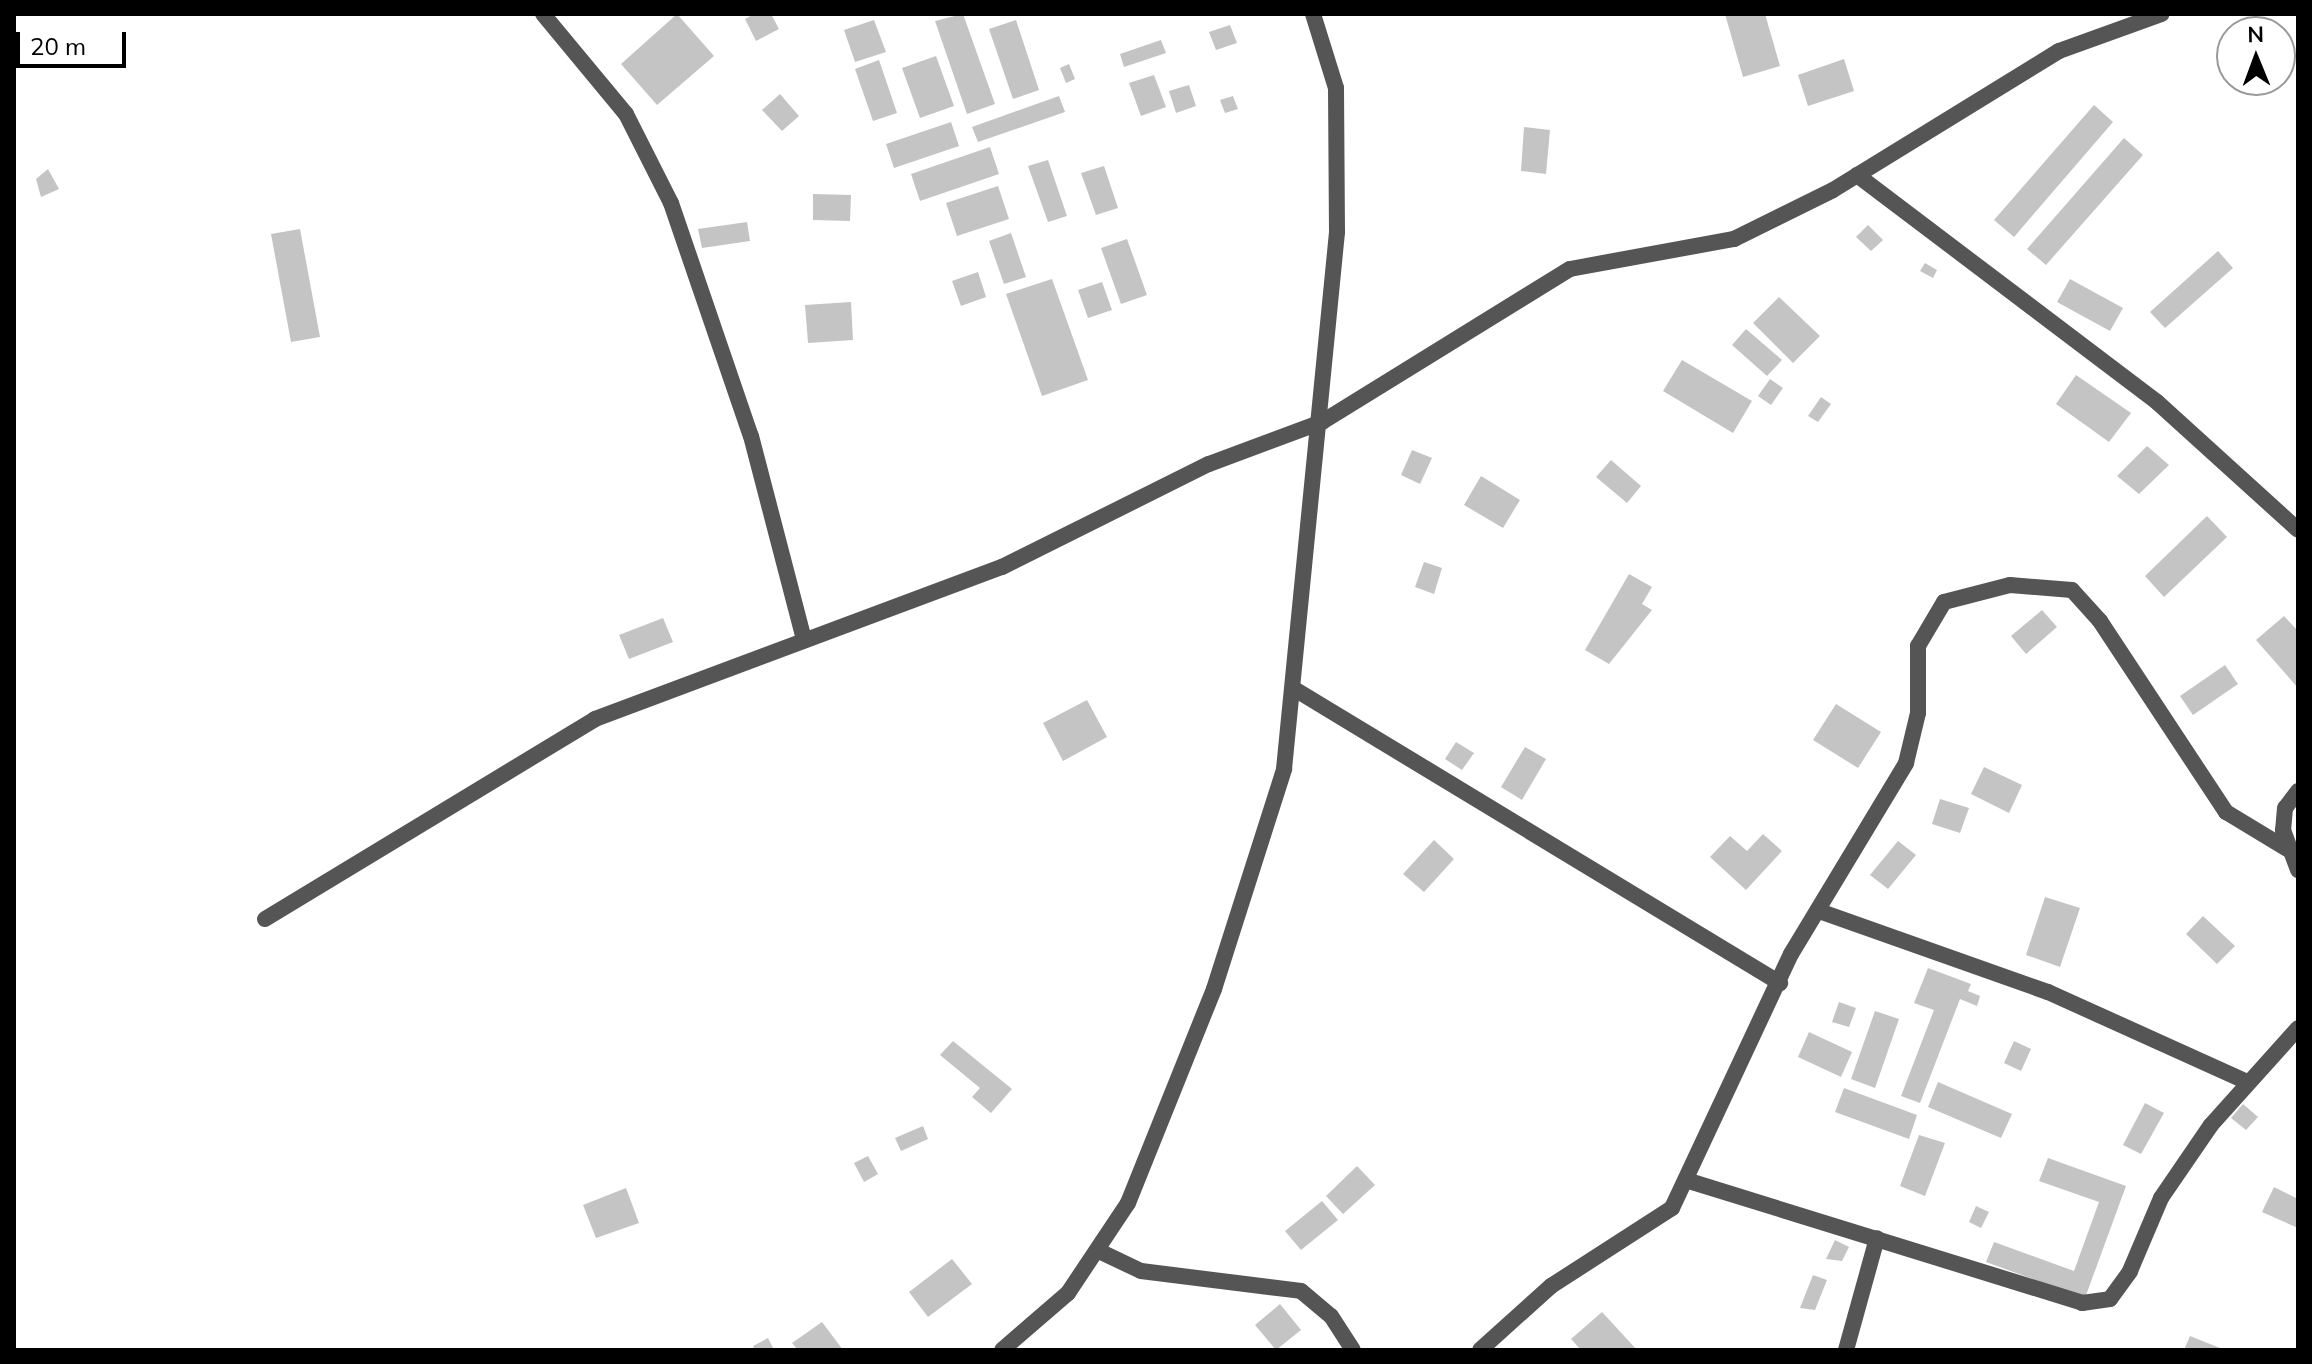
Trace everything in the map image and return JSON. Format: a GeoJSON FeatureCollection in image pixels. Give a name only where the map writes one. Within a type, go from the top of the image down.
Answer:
{"type":"FeatureCollection","features":[{"type":"Feature","properties":{"kind":"street"},"geometry":{"type":"LineString","coordinates":[[543,14],[626,114],[671,203],[751,436],[804,640]]}},
{"type":"Feature","properties":{"kind":"street"},"geometry":{"type":"LineString","coordinates":[[1002,1350],[1068,1293],[1101,1252],[1148,1158],[1246,900],[1284,769],[1296,690],[1322,422],[1338,120],[1332,59],[1313,14]]}},
{"type":"Feature","properties":{"kind":"street"},"geometry":{"type":"LineString","coordinates":[[265,919],[595,719],[1002,567],[1209,464],[1322,422],[1570,269],[1734,239],[1857,175],[2059,51],[2162,14]]}},
{"type":"Feature","properties":{"kind":"street"},"geometry":{"type":"LineString","coordinates":[[1857,175],[2157,402],[2298,530]]}},
{"type":"Feature","properties":{"kind":"street"},"geometry":{"type":"LineString","coordinates":[[1480,1350],[1551,1286],[1645,1231],[1689,1181],[1780,983],[1915,743],[1923,629],[1944,602],[1977,589],[2056,584],[2079,596],[2226,812],[2287,849]]}},
{"type":"Feature","properties":{"kind":"street"},"geometry":{"type":"LineString","coordinates":[[1296,690],[1780,983]]}},
{"type":"Feature","properties":{"kind":"street"},"geometry":{"type":"LineString","coordinates":[[2298,791],[2285,808],[2287,849],[2298,870]]}},
{"type":"Feature","properties":{"kind":"street"},"geometry":{"type":"LineString","coordinates":[[1819,911],[2048,992],[2247,1082]]}},
{"type":"Feature","properties":{"kind":"street"},"geometry":{"type":"LineString","coordinates":[[1689,1181],[2082,1303],[2110,1299],[2130,1271],[2161,1198],[2247,1082],[2298,1028]]}},
{"type":"Feature","properties":{"kind":"street"},"geometry":{"type":"LineString","coordinates":[[1846,1350],[1877,1238]]}},
{"type":"Feature","properties":{"kind":"street"},"geometry":{"type":"LineString","coordinates":[[1101,1252],[1141,1271],[1301,1291],[1331,1316],[1353,1350]]}},
{"type":"Feature","properties":{"kind":"building"},"geometry":{"type":"Polygon","coordinates":[[[677,14],[714,56],[657,105],[621,64],[677,14]]]}},
{"type":"Feature","properties":{"kind":"building"},"geometry":{"type":"Polygon","coordinates":[[[754,14],[771,14],[779,29],[756,41],[745,19],[754,14]]]}},
{"type":"Feature","properties":{"kind":"building"},"geometry":{"type":"Polygon","coordinates":[[[963,14],[995,104],[967,114],[935,21],[963,14]]]}},
{"type":"Feature","properties":{"kind":"building"},"geometry":{"type":"Polygon","coordinates":[[[1725,14],[1765,14],[1780,66],[1743,77],[1725,14]]]}},
{"type":"Feature","properties":{"kind":"building"},"geometry":{"type":"Polygon","coordinates":[[[874,20],[886,52],[855,62],[844,30],[874,20]]]}},
{"type":"Feature","properties":{"kind":"building"},"geometry":{"type":"Polygon","coordinates":[[[1016,20],[1039,90],[1013,99],[989,29],[1016,20]]]}},
{"type":"Feature","properties":{"kind":"building"},"geometry":{"type":"Polygon","coordinates":[[[1230,25],[1237,43],[1216,50],[1209,32],[1230,25]]]}},
{"type":"Feature","properties":{"kind":"building"},"geometry":{"type":"Polygon","coordinates":[[[1161,40],[1166,53],[1124,67],[1120,54],[1161,40]]]}},
{"type":"Feature","properties":{"kind":"building"},"geometry":{"type":"Polygon","coordinates":[[[936,56],[954,106],[920,118],[902,68],[936,56]]]}},
{"type":"Feature","properties":{"kind":"building"},"geometry":{"type":"Polygon","coordinates":[[[1844,59],[1854,91],[1808,106],[1798,75],[1844,59]]]}},
{"type":"Feature","properties":{"kind":"building"},"geometry":{"type":"Polygon","coordinates":[[[879,60],[897,113],[873,121],[855,69],[879,60]]]}},
{"type":"Feature","properties":{"kind":"building"},"geometry":{"type":"Polygon","coordinates":[[[1069,64],[1075,79],[1066,83],[1060,68],[1069,64]]]}},
{"type":"Feature","properties":{"kind":"building"},"geometry":{"type":"Polygon","coordinates":[[[1154,75],[1166,107],[1141,116],[1129,83],[1154,75]]]}},
{"type":"Feature","properties":{"kind":"building"},"geometry":{"type":"Polygon","coordinates":[[[1189,85],[1196,106],[1176,113],[1169,91],[1189,85]]]}},
{"type":"Feature","properties":{"kind":"building"},"geometry":{"type":"Polygon","coordinates":[[[780,94],[799,116],[782,131],[762,110],[780,94]]]}},
{"type":"Feature","properties":{"kind":"building"},"geometry":{"type":"Polygon","coordinates":[[[1059,96],[1065,112],[978,142],[972,127],[1059,96]]]}},
{"type":"Feature","properties":{"kind":"building"},"geometry":{"type":"Polygon","coordinates":[[[1233,96],[1238,109],[1225,113],[1220,100],[1233,96]]]}},
{"type":"Feature","properties":{"kind":"building"},"geometry":{"type":"Polygon","coordinates":[[[2094,105],[2113,122],[2014,237],[1994,220],[2094,105]]]}},
{"type":"Feature","properties":{"kind":"building"},"geometry":{"type":"Polygon","coordinates":[[[951,122],[959,146],[894,168],[886,144],[951,122]]]}},
{"type":"Feature","properties":{"kind":"building"},"geometry":{"type":"Polygon","coordinates":[[[1524,127],[1550,130],[1546,174],[1521,171],[1524,127]]]}},
{"type":"Feature","properties":{"kind":"building"},"geometry":{"type":"Polygon","coordinates":[[[2124,138],[2143,155],[2046,265],[2027,249],[2124,138]]]}},
{"type":"Feature","properties":{"kind":"building"},"geometry":{"type":"Polygon","coordinates":[[[990,147],[999,174],[920,201],[911,174],[990,147]]]}},
{"type":"Feature","properties":{"kind":"building"},"geometry":{"type":"Polygon","coordinates":[[[1048,160],[1067,216],[1048,222],[1028,166],[1048,160]]]}},
{"type":"Feature","properties":{"kind":"building"},"geometry":{"type":"Polygon","coordinates":[[[1104,166],[1118,208],[1096,215],[1081,173],[1104,166]]]}},
{"type":"Feature","properties":{"kind":"building"},"geometry":{"type":"Polygon","coordinates":[[[48,169],[59,189],[41,197],[36,179],[48,169]]]}},
{"type":"Feature","properties":{"kind":"building"},"geometry":{"type":"Polygon","coordinates":[[[998,186],[1009,219],[957,236],[946,203],[998,186]]]}},
{"type":"Feature","properties":{"kind":"building"},"geometry":{"type":"Polygon","coordinates":[[[813,194],[851,195],[850,221],[813,220],[813,194]]]}},
{"type":"Feature","properties":{"kind":"building"},"geometry":{"type":"Polygon","coordinates":[[[747,222],[750,241],[702,248],[698,229],[747,222]]]}},
{"type":"Feature","properties":{"kind":"building"},"geometry":{"type":"Polygon","coordinates":[[[1868,225],[1883,240],[1871,251],[1856,237],[1868,225]]]}},
{"type":"Feature","properties":{"kind":"building"},"geometry":{"type":"Polygon","coordinates":[[[300,229],[320,337],[291,342],[271,234],[300,229]]]}},
{"type":"Feature","properties":{"kind":"building"},"geometry":{"type":"Polygon","coordinates":[[[1011,233],[1026,277],[1004,284],[989,241],[1011,233]]]}},
{"type":"Feature","properties":{"kind":"building"},"geometry":{"type":"Polygon","coordinates":[[[1127,239],[1147,295],[1121,304],[1101,248],[1127,239]]]}},
{"type":"Feature","properties":{"kind":"building"},"geometry":{"type":"Polygon","coordinates":[[[2218,251],[2233,268],[2165,328],[2150,312],[2218,251]]]}},
{"type":"Feature","properties":{"kind":"building"},"geometry":{"type":"Polygon","coordinates":[[[1925,263],[1937,270],[1933,278],[1920,271],[1925,263]]]}},
{"type":"Feature","properties":{"kind":"building"},"geometry":{"type":"Polygon","coordinates":[[[978,272],[986,297],[961,306],[952,281],[978,272]]]}},
{"type":"Feature","properties":{"kind":"building"},"geometry":{"type":"Polygon","coordinates":[[[1052,279],[1088,380],[1042,396],[1006,294],[1052,279]]]}},
{"type":"Feature","properties":{"kind":"building"},"geometry":{"type":"Polygon","coordinates":[[[2070,279],[2123,308],[2110,331],[2057,302],[2070,279]]]}},
{"type":"Feature","properties":{"kind":"building"},"geometry":{"type":"Polygon","coordinates":[[[1102,282],[1112,310],[1088,318],[1078,290],[1102,282]]]}},
{"type":"Feature","properties":{"kind":"building"},"geometry":{"type":"Polygon","coordinates":[[[1779,297],[1820,336],[1793,363],[1753,323],[1779,297]]]}},
{"type":"Feature","properties":{"kind":"building"},"geometry":{"type":"Polygon","coordinates":[[[851,302],[853,340],[808,343],[805,305],[851,302]]]}},
{"type":"Feature","properties":{"kind":"building"},"geometry":{"type":"Polygon","coordinates":[[[1746,329],[1782,360],[1767,376],[1732,345],[1746,329]]]}},
{"type":"Feature","properties":{"kind":"building"},"geometry":{"type":"Polygon","coordinates":[[[1682,360],[1752,401],[1733,433],[1663,391],[1682,360]]]}},
{"type":"Feature","properties":{"kind":"building"},"geometry":{"type":"Polygon","coordinates":[[[2076,375],[2131,413],[2109,442],[2056,404],[2076,375]]]}},
{"type":"Feature","properties":{"kind":"building"},"geometry":{"type":"Polygon","coordinates":[[[1770,379],[1783,388],[1771,405],[1758,396],[1770,379]]]}},
{"type":"Feature","properties":{"kind":"building"},"geometry":{"type":"Polygon","coordinates":[[[1821,397],[1831,404],[1818,422],[1808,416],[1821,397]]]}},
{"type":"Feature","properties":{"kind":"building"},"geometry":{"type":"Polygon","coordinates":[[[2147,446],[2169,465],[2139,494],[2117,476],[2147,446]]]}},
{"type":"Feature","properties":{"kind":"building"},"geometry":{"type":"Polygon","coordinates":[[[1412,450],[1432,458],[1420,484],[1401,475],[1412,450]]]}},
{"type":"Feature","properties":{"kind":"building"},"geometry":{"type":"Polygon","coordinates":[[[1611,460],[1641,486],[1627,503],[1596,477],[1611,460]]]}},
{"type":"Feature","properties":{"kind":"building"},"geometry":{"type":"Polygon","coordinates":[[[1481,476],[1520,500],[1503,528],[1464,505],[1481,476]]]}},
{"type":"Feature","properties":{"kind":"building"},"geometry":{"type":"Polygon","coordinates":[[[2207,516],[2227,537],[2164,597],[2145,576],[2207,516]]]}},
{"type":"Feature","properties":{"kind":"building"},"geometry":{"type":"Polygon","coordinates":[[[1424,562],[1442,568],[1434,594],[1415,587],[1424,562]]]}},
{"type":"Feature","properties":{"kind":"building"},"geometry":{"type":"Polygon","coordinates":[[[1629,574],[1652,587],[1642,604],[1652,610],[1609,664],[1585,650],[1629,574]]]}},
{"type":"Feature","properties":{"kind":"building"},"geometry":{"type":"Polygon","coordinates":[[[2042,610],[2057,627],[2026,654],[2011,636],[2042,610]]]}},
{"type":"Feature","properties":{"kind":"building"},"geometry":{"type":"Polygon","coordinates":[[[2284,616],[2298,631],[2298,688],[2256,640],[2284,616]]]}},
{"type":"Feature","properties":{"kind":"building"},"geometry":{"type":"Polygon","coordinates":[[[663,618],[673,642],[629,659],[619,635],[663,618]]]}},
{"type":"Feature","properties":{"kind":"building"},"geometry":{"type":"Polygon","coordinates":[[[2225,665],[2238,684],[2193,715],[2180,696],[2225,665]]]}},
{"type":"Feature","properties":{"kind":"building"},"geometry":{"type":"Polygon","coordinates":[[[1087,700],[1107,737],[1063,761],[1043,723],[1087,700]]]}},
{"type":"Feature","properties":{"kind":"building"},"geometry":{"type":"Polygon","coordinates":[[[1836,704],[1881,732],[1858,768],[1813,740],[1836,704]]]}},
{"type":"Feature","properties":{"kind":"building"},"geometry":{"type":"Polygon","coordinates":[[[1456,742],[1474,753],[1462,770],[1445,759],[1456,742]]]}},
{"type":"Feature","properties":{"kind":"building"},"geometry":{"type":"Polygon","coordinates":[[[1525,747],[1546,759],[1522,800],[1501,787],[1525,747]]]}},
{"type":"Feature","properties":{"kind":"building"},"geometry":{"type":"Polygon","coordinates":[[[1984,767],[2022,785],[2009,813],[1971,794],[1984,767]]]}},
{"type":"Feature","properties":{"kind":"building"},"geometry":{"type":"Polygon","coordinates":[[[1940,799],[1969,808],[1960,833],[1932,824],[1940,799]]]}},
{"type":"Feature","properties":{"kind":"building"},"geometry":{"type":"Polygon","coordinates":[[[1763,834],[1782,851],[1746,890],[1710,857],[1730,836],[1747,851],[1763,834]]]}},
{"type":"Feature","properties":{"kind":"building"},"geometry":{"type":"Polygon","coordinates":[[[1434,840],[1454,859],[1424,892],[1403,874],[1434,840]]]}},
{"type":"Feature","properties":{"kind":"building"},"geometry":{"type":"Polygon","coordinates":[[[1898,841],[1916,855],[1888,889],[1870,875],[1898,841]]]}},
{"type":"Feature","properties":{"kind":"building"},"geometry":{"type":"Polygon","coordinates":[[[2045,897],[2080,908],[2060,967],[2026,955],[2045,897]]]}},
{"type":"Feature","properties":{"kind":"building"},"geometry":{"type":"Polygon","coordinates":[[[2203,916],[2235,946],[2217,964],[2186,934],[2203,916]]]}},
{"type":"Feature","properties":{"kind":"building"},"geometry":{"type":"Polygon","coordinates":[[[1928,968],[1971,984],[1968,991],[1980,996],[1977,1006],[1960,999],[1920,1103],[1901,1096],[1934,1010],[1914,1003],[1928,968]]]}},
{"type":"Feature","properties":{"kind":"building"},"geometry":{"type":"Polygon","coordinates":[[[1839,1002],[1856,1008],[1849,1027],[1832,1022],[1839,1002]]]}},
{"type":"Feature","properties":{"kind":"building"},"geometry":{"type":"Polygon","coordinates":[[[1875,1011],[1899,1019],[1875,1088],[1851,1079],[1875,1011]]]}},
{"type":"Feature","properties":{"kind":"building"},"geometry":{"type":"Polygon","coordinates":[[[1809,1032],[1852,1052],[1841,1077],[1798,1057],[1809,1032]]]}},
{"type":"Feature","properties":{"kind":"building"},"geometry":{"type":"Polygon","coordinates":[[[953,1041],[1012,1089],[991,1113],[972,1097],[980,1088],[940,1055],[953,1041]]]}},
{"type":"Feature","properties":{"kind":"building"},"geometry":{"type":"Polygon","coordinates":[[[2014,1041],[2031,1049],[2021,1071],[2004,1063],[2014,1041]]]}},
{"type":"Feature","properties":{"kind":"building"},"geometry":{"type":"Polygon","coordinates":[[[1938,1082],[2012,1114],[2001,1138],[1928,1107],[1938,1082]]]}},
{"type":"Feature","properties":{"kind":"building"},"geometry":{"type":"Polygon","coordinates":[[[1844,1088],[1917,1115],[1909,1139],[1835,1112],[1844,1088]]]}},
{"type":"Feature","properties":{"kind":"building"},"geometry":{"type":"Polygon","coordinates":[[[2145,1103],[2164,1113],[2141,1154],[2123,1145],[2145,1103]]]}},
{"type":"Feature","properties":{"kind":"building"},"geometry":{"type":"Polygon","coordinates":[[[2243,1104],[2258,1117],[2246,1130],[2231,1118],[2243,1104]]]}},
{"type":"Feature","properties":{"kind":"building"},"geometry":{"type":"Polygon","coordinates":[[[923,1126],[928,1139],[901,1151],[895,1138],[923,1126]]]}},
{"type":"Feature","properties":{"kind":"building"},"geometry":{"type":"Polygon","coordinates":[[[1919,1135],[1945,1143],[1925,1196],[1900,1186],[1919,1135]]]}},
{"type":"Feature","properties":{"kind":"building"},"geometry":{"type":"Polygon","coordinates":[[[868,1156],[878,1174],[864,1182],[854,1163],[868,1156]]]}},
{"type":"Feature","properties":{"kind":"building"},"geometry":{"type":"Polygon","coordinates":[[[2048,1158],[2126,1186],[2085,1298],[1986,1262],[1994,1242],[2074,1271],[2099,1202],[2039,1181],[2048,1158]]]}},
{"type":"Feature","properties":{"kind":"building"},"geometry":{"type":"Polygon","coordinates":[[[1357,1166],[1375,1185],[1343,1214],[1326,1196],[1357,1166]]]}},
{"type":"Feature","properties":{"kind":"building"},"geometry":{"type":"Polygon","coordinates":[[[2274,1187],[2298,1199],[2298,1228],[2262,1212],[2274,1187]]]}},
{"type":"Feature","properties":{"kind":"building"},"geometry":{"type":"Polygon","coordinates":[[[626,1188],[639,1223],[596,1238],[583,1205],[626,1188]]]}},
{"type":"Feature","properties":{"kind":"building"},"geometry":{"type":"Polygon","coordinates":[[[1322,1201],[1338,1220],[1301,1250],[1285,1231],[1322,1201]]]}},
{"type":"Feature","properties":{"kind":"building"},"geometry":{"type":"Polygon","coordinates":[[[1976,1206],[1989,1212],[1981,1228],[1969,1222],[1976,1206]]]}},
{"type":"Feature","properties":{"kind":"building"},"geometry":{"type":"Polygon","coordinates":[[[1835,1240],[1849,1247],[1842,1261],[1826,1259],[1835,1240]]]}},
{"type":"Feature","properties":{"kind":"building"},"geometry":{"type":"Polygon","coordinates":[[[952,1259],[972,1284],[928,1317],[909,1292],[952,1259]]]}},
{"type":"Feature","properties":{"kind":"building"},"geometry":{"type":"Polygon","coordinates":[[[1813,1275],[1827,1280],[1815,1310],[1800,1308],[1813,1275]]]}},
{"type":"Feature","properties":{"kind":"building"},"geometry":{"type":"Polygon","coordinates":[[[1280,1304],[1301,1330],[1276,1350],[1255,1325],[1280,1304]]]}},
{"type":"Feature","properties":{"kind":"building"},"geometry":{"type":"Polygon","coordinates":[[[1602,1312],[1637,1350],[1581,1350],[1571,1339],[1602,1312]]]}},
{"type":"Feature","properties":{"kind":"building"},"geometry":{"type":"Polygon","coordinates":[[[822,1322],[843,1350],[798,1350],[792,1343],[822,1322]]]}},
{"type":"Feature","properties":{"kind":"building"},"geometry":{"type":"Polygon","coordinates":[[[2190,1336],[2225,1350],[2184,1350],[2190,1336]]]}},
{"type":"Feature","properties":{"kind":"building"},"geometry":{"type":"Polygon","coordinates":[[[768,1338],[774,1350],[755,1350],[753,1346],[768,1338]]]}}]}
